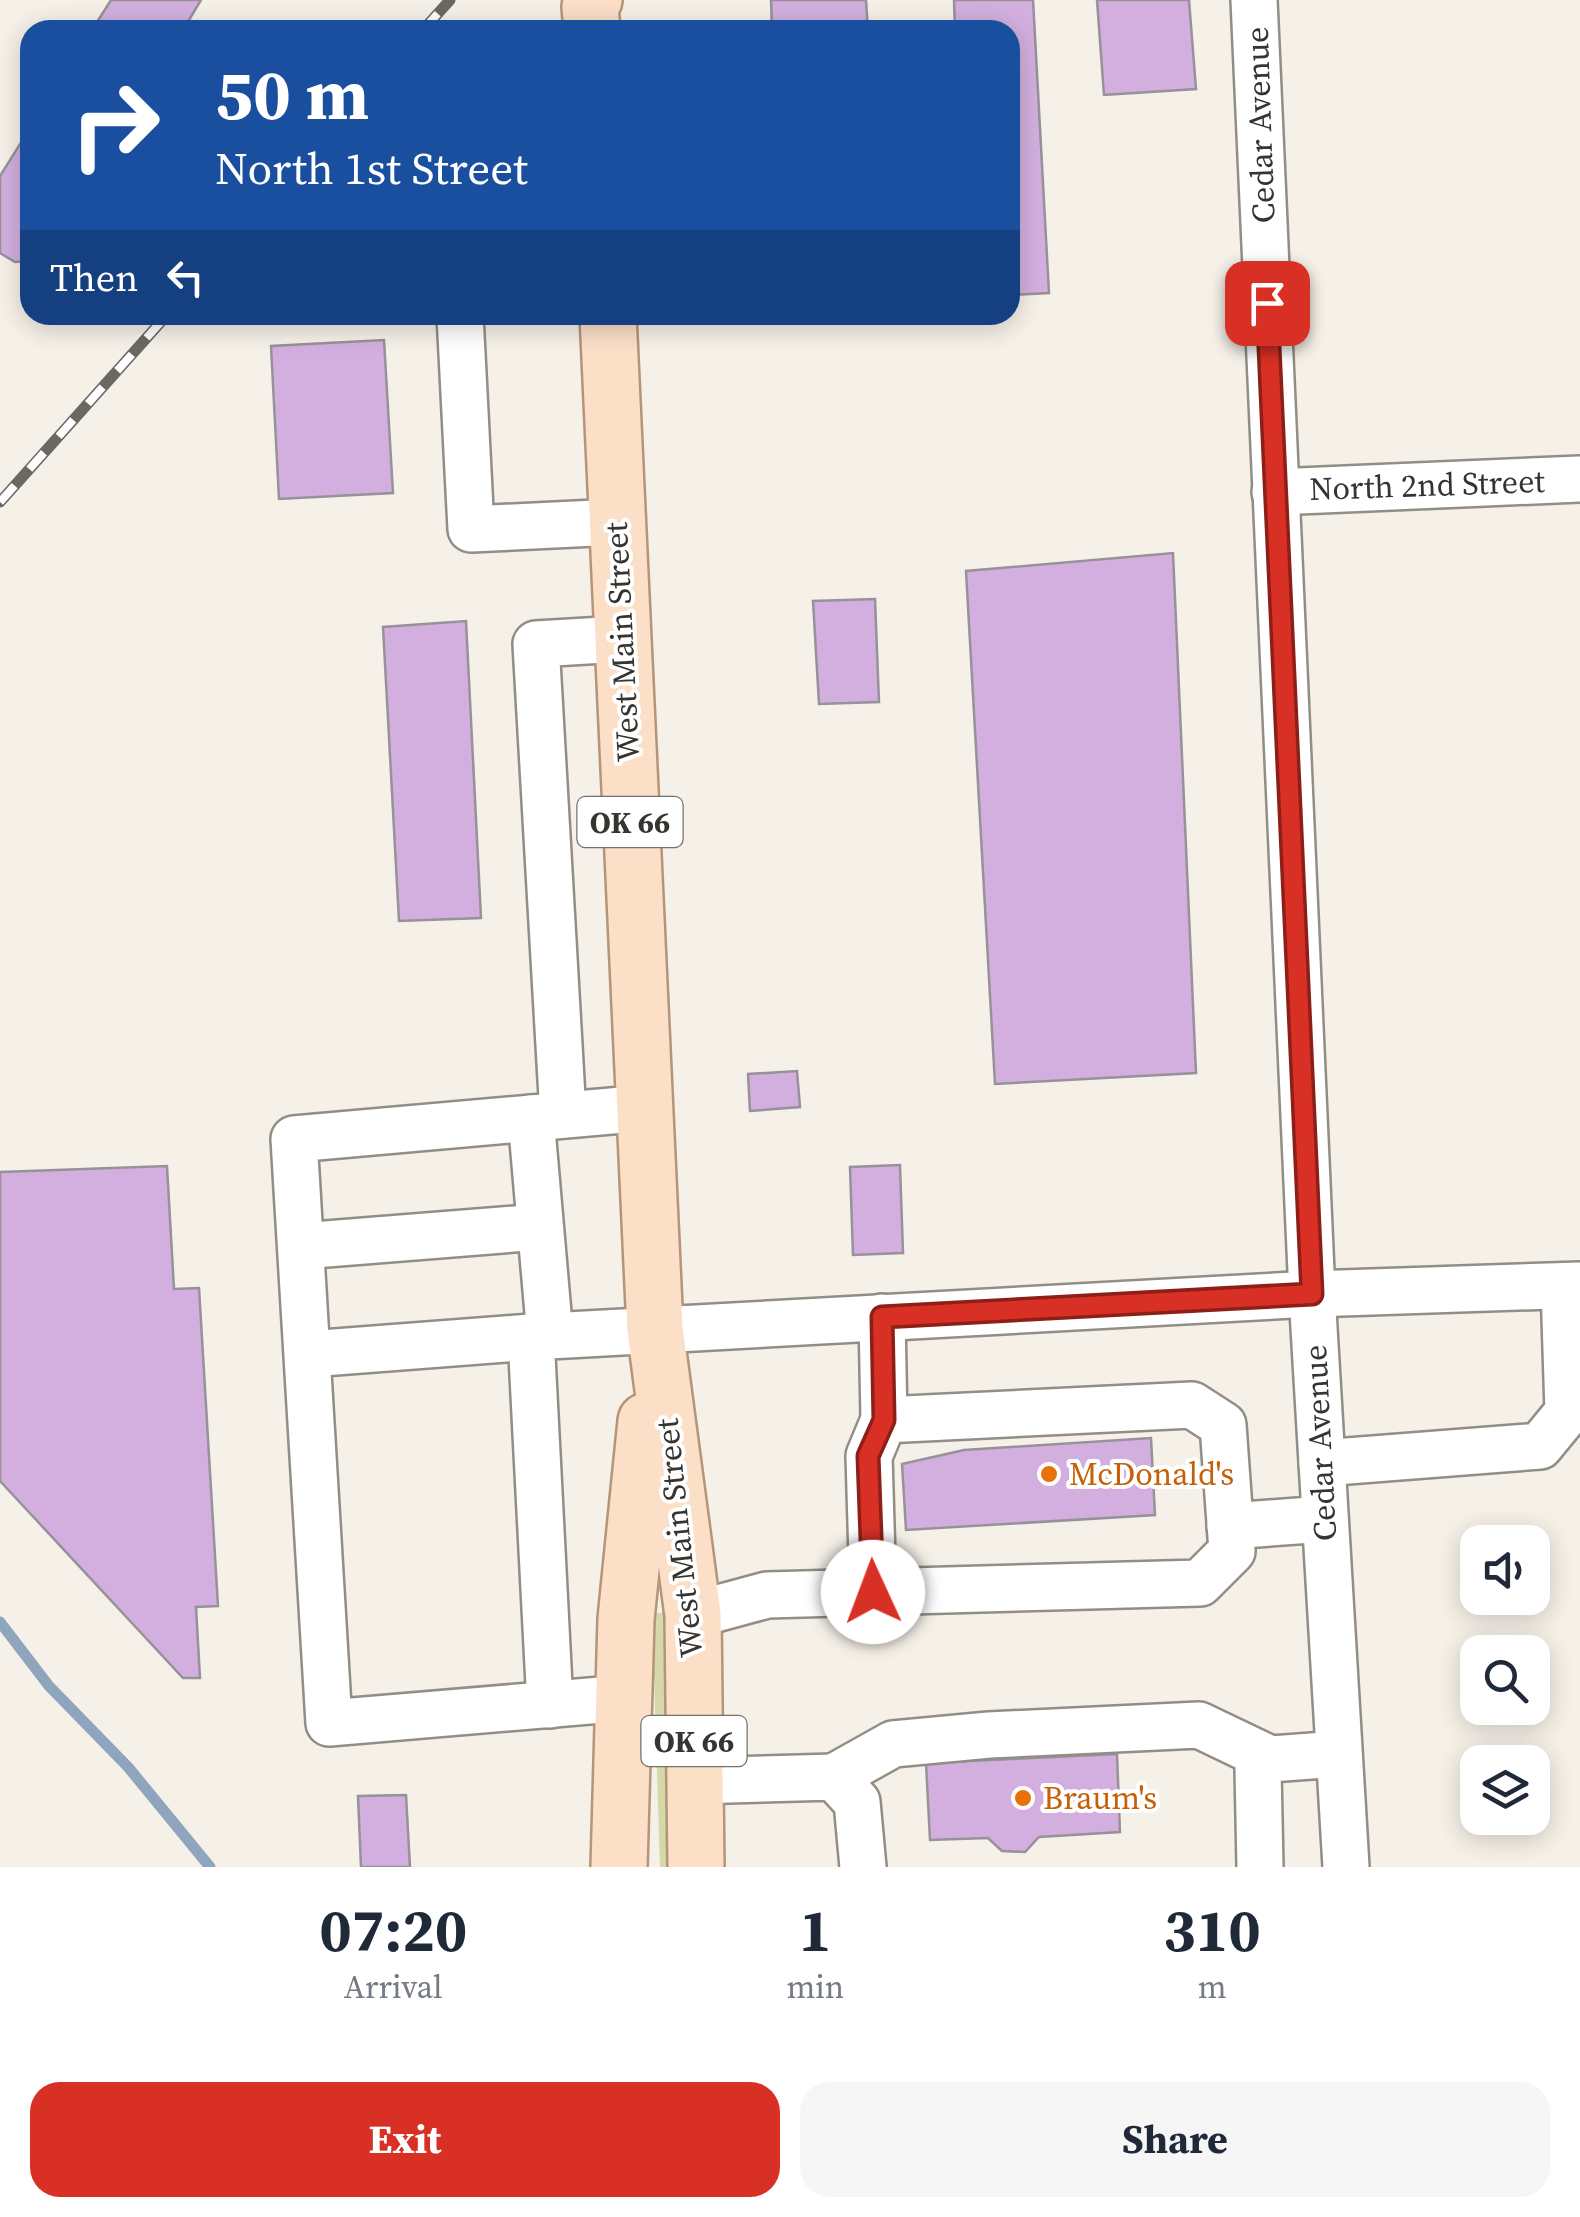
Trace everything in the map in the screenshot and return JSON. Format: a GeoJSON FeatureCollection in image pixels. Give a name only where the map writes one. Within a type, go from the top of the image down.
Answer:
{"type":"FeatureCollection","features":[{"type":"Feature","properties":{"kind":"main road","name":"West Main Street"},"geometry":{"type":"LineString","coordinates":[[608,325],[655,1329],[694,1615],[696,1867]]}},
{"type":"Feature","properties":{"kind":"main road","name":"West Main Street"},"geometry":{"type":"LineString","coordinates":[[619,1867],[626,1619],[655,1329]]}},
{"type":"Feature","properties":{"kind":"street","name":"Cedar Avenue"},"geometry":{"type":"LineString","coordinates":[[1254,0],[1312,1294],[1346,1867]]}},
{"type":"Feature","properties":{"kind":"street"},"geometry":{"type":"LineString","coordinates":[[461,325],[471,530],[616,522]]}},
{"type":"Feature","properties":{"kind":"street","name":"North 2nd Street"},"geometry":{"type":"LineString","coordinates":[[1274,492],[1580,479]]}},
{"type":"Feature","properties":{"kind":"street"},"geometry":{"type":"LineString","coordinates":[[550,1705],[540,1337],[540,1227],[547,1117],[536,644],[621,639]]}},
{"type":"Feature","properties":{"kind":"street"},"geometry":{"type":"LineString","coordinates":[[625,1698],[329,1723],[294,1139],[645,1108]]}},
{"type":"Feature","properties":{"kind":"street"},"geometry":{"type":"LineString","coordinates":[[301,1246],[540,1227]]}},
{"type":"Feature","properties":{"kind":"street"},"geometry":{"type":"LineString","coordinates":[[309,1354],[655,1329],[1312,1294],[1572,1286],[1568,1412],[1540,1446],[1322,1464]]}},
{"type":"Feature","properties":{"kind":"street"},"geometry":{"type":"LineString","coordinates":[[873,1592],[868,1456],[884,1420],[882,1317]]}},
{"type":"Feature","properties":{"kind":"street"},"geometry":{"type":"LineString","coordinates":[[694,1615],[768,1595],[1200,1583],[1232,1551],[1223,1425],[1192,1405],[884,1420]]}},
{"type":"Feature","properties":{"kind":"street"},"geometry":{"type":"LineString","coordinates":[[1230,1526],[1325,1519]]}},
{"type":"Feature","properties":{"kind":"street"},"geometry":{"type":"LineString","coordinates":[[695,1780],[834,1777],[893,1744],[989,1735],[1199,1725],[1270,1759],[1339,1754]]}},
{"type":"Feature","properties":{"kind":"street"},"geometry":{"type":"LineString","coordinates":[[1260,1867],[1258,1769],[1270,1759]]}},
{"type":"Feature","properties":{"kind":"street"},"geometry":{"type":"LineString","coordinates":[[834,1777],[856,1802],[863,1867]]}},
{"type":"Feature","properties":{"kind":"green space"},"geometry":{"type":"Polygon","coordinates":[[[667,1612],[674,1867],[660,1867],[652,1614],[667,1612]]]}},
{"type":"Feature","properties":{"kind":"building"},"geometry":{"type":"Polygon","coordinates":[[[111,0],[201,0],[189,20],[98,20],[111,0]]]}},
{"type":"Feature","properties":{"kind":"building"},"geometry":{"type":"Polygon","coordinates":[[[771,0],[866,0],[867,20],[772,20],[771,0]]]}},
{"type":"Feature","properties":{"kind":"building"},"geometry":{"type":"Polygon","coordinates":[[[954,0],[1033,0],[1049,293],[1020,294],[1020,20],[955,20],[954,0]]]}},
{"type":"Feature","properties":{"kind":"building"},"geometry":{"type":"Polygon","coordinates":[[[1097,0],[1189,0],[1196,89],[1104,95],[1097,0]]]}},
{"type":"Feature","properties":{"kind":"building"},"geometry":{"type":"Polygon","coordinates":[[[20,144],[20,262],[0,253],[0,176],[20,144]]]}},
{"type":"Feature","properties":{"kind":"building"},"geometry":{"type":"Polygon","coordinates":[[[384,340],[393,493],[279,499],[271,346],[384,340]]]}},
{"type":"Feature","properties":{"kind":"building"},"geometry":{"type":"Polygon","coordinates":[[[1173,553],[1196,1073],[995,1084],[966,571],[1173,553]]]}},
{"type":"Feature","properties":{"kind":"building"},"geometry":{"type":"Polygon","coordinates":[[[875,599],[879,702],[819,704],[813,601],[875,599]]]}},
{"type":"Feature","properties":{"kind":"building"},"geometry":{"type":"Polygon","coordinates":[[[466,621],[481,918],[399,921],[383,627],[466,621]]]}},
{"type":"Feature","properties":{"kind":"building"},"geometry":{"type":"Polygon","coordinates":[[[797,1071],[800,1107],[750,1111],[748,1074],[797,1071]]]}},
{"type":"Feature","properties":{"kind":"building"},"geometry":{"type":"Polygon","coordinates":[[[900,1165],[903,1253],[853,1255],[850,1167],[900,1165]]]}},
{"type":"Feature","properties":{"kind":"building"},"geometry":{"type":"Polygon","coordinates":[[[167,1166],[174,1289],[199,1288],[218,1606],[196,1607],[200,1678],[183,1678],[0,1481],[0,1172],[167,1166]]]}},
{"type":"Feature","properties":{"kind":"building"},"geometry":{"type":"Polygon","coordinates":[[[1151,1438],[1155,1515],[906,1530],[902,1464],[964,1450],[1151,1438]]]}},
{"type":"Feature","properties":{"kind":"building","name":"Braum's"},"geometry":{"type":"Polygon","coordinates":[[[1117,1754],[1120,1832],[1039,1837],[1025,1852],[1002,1851],[988,1838],[930,1840],[926,1763],[1117,1754]]]}},
{"type":"Feature","properties":{"kind":"building"},"geometry":{"type":"Polygon","coordinates":[[[406,1795],[410,1867],[361,1867],[358,1796],[406,1795]]]}},
{"type":"Feature","properties":{"kind":"waterway"},"geometry":{"type":"LineString","coordinates":[[0,1622],[49,1686],[128,1767],[210,1867]]}},
{"type":"Feature","properties":{"kind":"railway"},"geometry":{"type":"LineString","coordinates":[[432,20],[450,0]]}},
{"type":"Feature","properties":{"kind":"railway"},"geometry":{"type":"LineString","coordinates":[[0,502],[158,325]]}},
{"type":"Feature","properties":{"kind":"place","name":"McDonald's"},"geometry":{"type":"Point","coordinates":[1049,1474]}},
{"type":"Feature","properties":{"kind":"place","name":"Braum's"},"geometry":{"type":"Point","coordinates":[1023,1798]}},
{"type":"Feature","properties":{"kind":"route"},"geometry":{"type":"LineString","coordinates":[[873,1592],[868,1456],[884,1420],[882,1317],[1312,1294],[1267,303]]}}]}
